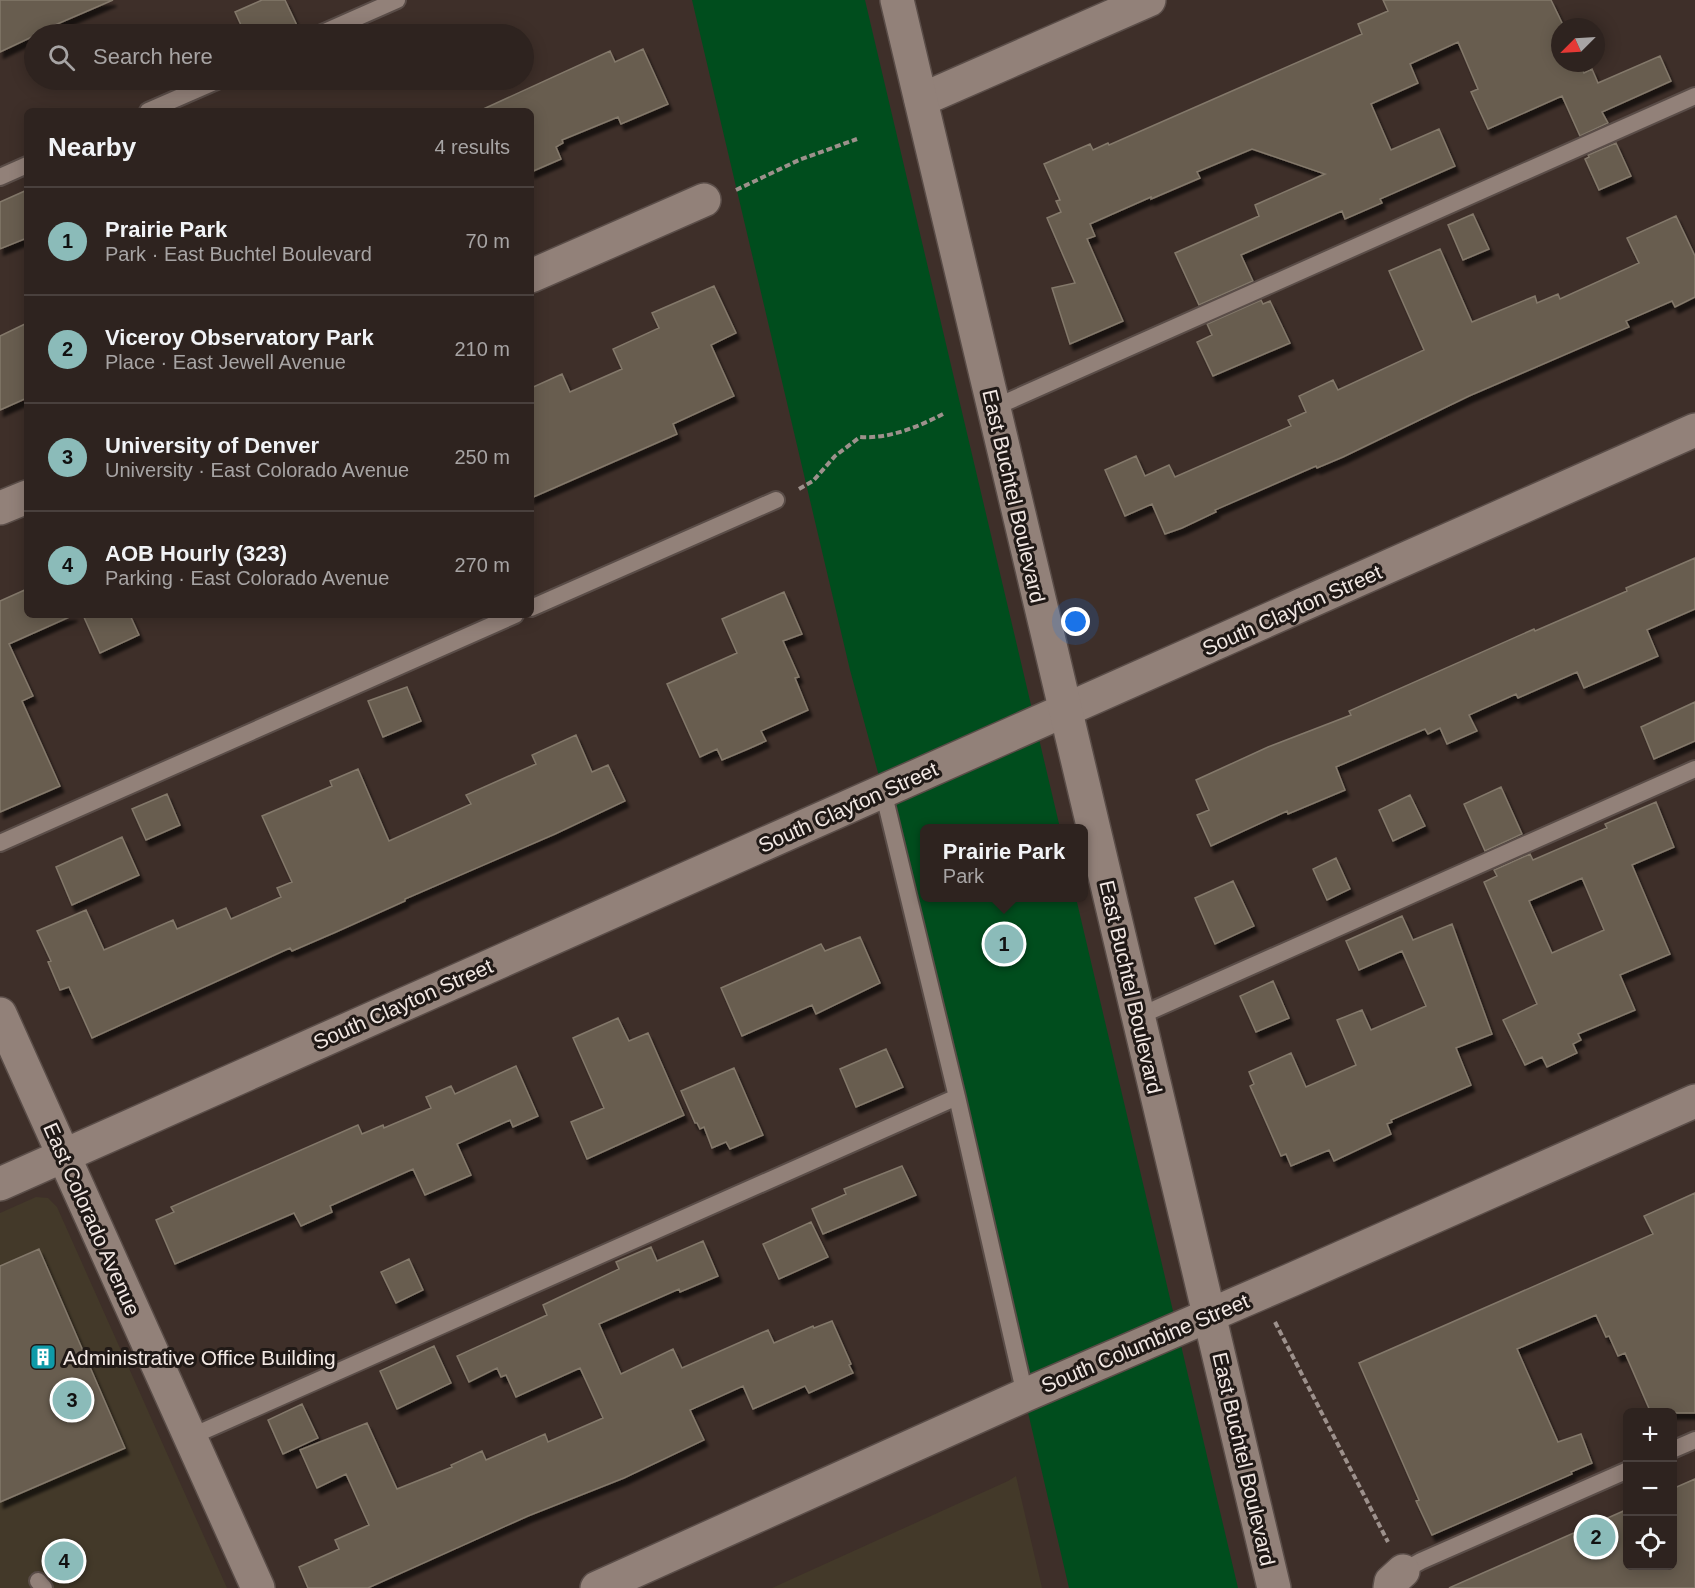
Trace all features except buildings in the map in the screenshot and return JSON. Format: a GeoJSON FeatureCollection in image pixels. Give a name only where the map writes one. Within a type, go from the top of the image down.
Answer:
{"type":"FeatureCollection","features":[{"type":"Feature","properties":{"kind":"street","name":"East Buchtel Boulevard"},"geometry":{"type":"LineString","coordinates":[[897,0],[1274,1588]]}},
{"type":"Feature","properties":{"kind":"street"},"geometry":{"type":"LineString","coordinates":[[921,100],[1149,0]]}},
{"type":"Feature","properties":{"kind":"street"},"geometry":{"type":"LineString","coordinates":[[534,275],[704,200]]}},
{"type":"Feature","properties":{"kind":"street","name":"South Clayton Street"},"geometry":{"type":"LineString","coordinates":[[0,1184],[1695,430]]}},
{"type":"Feature","properties":{"kind":"street"},"geometry":{"type":"LineString","coordinates":[[0,508],[24,497]]}},
{"type":"Feature","properties":{"kind":"street","name":"East Colorado Avenue"},"geometry":{"type":"LineString","coordinates":[[0,1014],[258,1588]]}},
{"type":"Feature","properties":{"kind":"street","name":"South Columbine Street"},"geometry":{"type":"LineString","coordinates":[[597,1588],[1024,1395],[1291,1280],[1695,1101]]}},
{"type":"Feature","properties":{"kind":"lane"},"geometry":{"type":"LineString","coordinates":[[343,24],[397,0]]}},
{"type":"Feature","properties":{"kind":"lane"},"geometry":{"type":"LineString","coordinates":[[155,108],[196,90]]}},
{"type":"Feature","properties":{"kind":"lane"},"geometry":{"type":"LineString","coordinates":[[993,408],[1695,96]]}},
{"type":"Feature","properties":{"kind":"lane"},"geometry":{"type":"LineString","coordinates":[[0,177],[24,166]]}},
{"type":"Feature","properties":{"kind":"lane"},"geometry":{"type":"LineString","coordinates":[[534,607],[777,500]]}},
{"type":"Feature","properties":{"kind":"lane"},"geometry":{"type":"LineString","coordinates":[[0,843],[508,618]]}},
{"type":"Feature","properties":{"kind":"lane"},"geometry":{"type":"LineString","coordinates":[[1137,1017],[1695,769]]}},
{"type":"Feature","properties":{"kind":"lane"},"geometry":{"type":"LineString","coordinates":[[883,791],[957,1097],[1024,1395]]}},
{"type":"Feature","properties":{"kind":"lane"},"geometry":{"type":"LineString","coordinates":[[190,1437],[957,1097]]}},
{"type":"Feature","properties":{"kind":"lane"},"geometry":{"type":"LineString","coordinates":[[1677,1448],[1695,1440]]}},
{"type":"Feature","properties":{"kind":"lane"},"geometry":{"type":"LineString","coordinates":[[1396,1579],[1421,1561],[1623,1472]]}},
{"type":"Feature","properties":{"kind":"path"},"geometry":{"type":"LineString","coordinates":[[704,200],[732,192],[799,160],[857,139]]}},
{"type":"Feature","properties":{"kind":"path"},"geometry":{"type":"LineString","coordinates":[[777,500],[813,481],[835,456],[860,437],[872,438],[892,434],[925,423],[943,414]]}},
{"type":"Feature","properties":{"kind":"path"},"geometry":{"type":"LineString","coordinates":[[1274,1322],[1396,1579]]}},
{"type":"Feature","properties":{"kind":"shaded area"},"geometry":{"type":"Polygon","coordinates":[[[36,1197],[48,1198],[57,1207],[227,1588],[0,1588],[0,1213],[36,1197]]]}},
{"type":"Feature","properties":{"kind":"shaded area"},"geometry":{"type":"Polygon","coordinates":[[[1016,1476],[1042,1588],[772,1588],[1008,1481],[1016,1476]]]}},
{"type":"Feature","properties":{"kind":"green space"},"geometry":{"type":"Polygon","coordinates":[[[692,0],[865,0],[1059,824],[920,824],[920,902],[1077,902],[1238,1588],[1069,1588],[883,791],[850,670],[692,0]]]}},
{"type":"Feature","properties":{"kind":"place","name":"Prairie Park"},"geometry":{"type":"Point","coordinates":[1004,944]}},
{"type":"Feature","properties":{"kind":"place","name":"Administrative Office Building"},"geometry":{"type":"Point","coordinates":[43,1357]}},
{"type":"Feature","properties":{"kind":"place","name":"University of Denver"},"geometry":{"type":"Point","coordinates":[72,1400]}},
{"type":"Feature","properties":{"kind":"place","name":"Viceroy Observatory Park"},"geometry":{"type":"Point","coordinates":[1596,1537]}},
{"type":"Feature","properties":{"kind":"place","name":"AOB Hourly (323)"},"geometry":{"type":"Point","coordinates":[64,1561]}}]}
